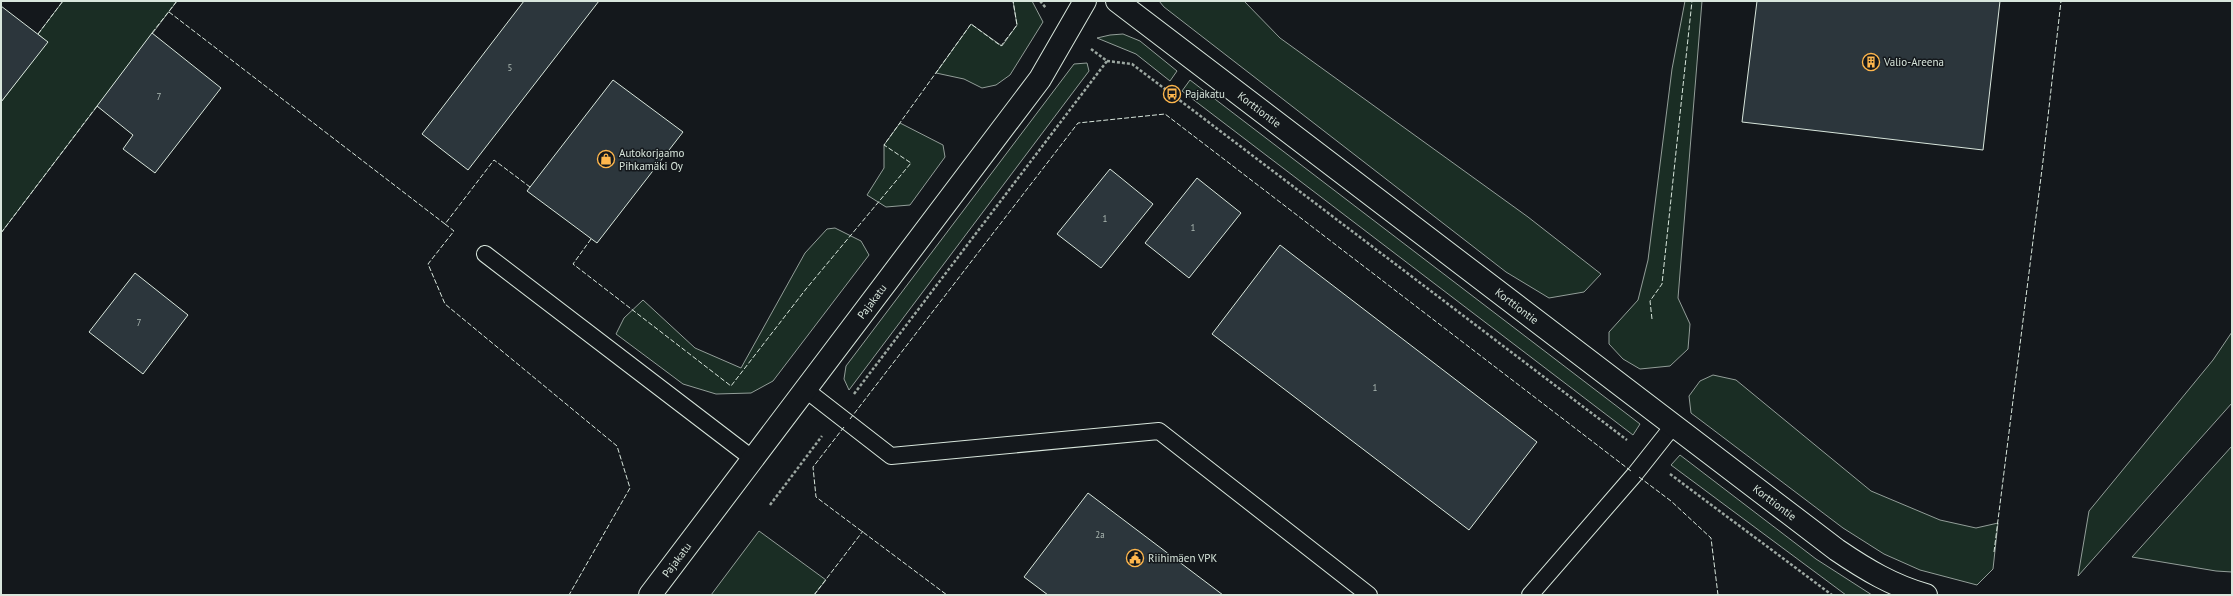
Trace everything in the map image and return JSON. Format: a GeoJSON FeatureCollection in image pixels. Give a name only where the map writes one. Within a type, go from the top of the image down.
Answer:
{"type":"FeatureCollection","features":[{"type":"Feature","properties":{"kind":"street","name":"Pajakatu"},"geometry":{"type":"LineString","coordinates":[[650,595],[1040,79],[1085,1]]}},
{"type":"Feature","properties":{"kind":"street","name":"Korttiontie"},"geometry":{"type":"LineString","coordinates":[[1117,1],[1837,550],[1873,574],[1906,590],[1926,595]]}},
{"type":"Feature","properties":{"kind":"lane"},"geometry":{"type":"LineString","coordinates":[[485,254],[753,460]]}},
{"type":"Feature","properties":{"kind":"lane"},"geometry":{"type":"LineString","coordinates":[[806,390],[891,456],[1159,431],[1369,595]]}},
{"type":"Feature","properties":{"kind":"lane"},"geometry":{"type":"LineString","coordinates":[[1530,595],[1649,457],[1673,426]]}},
{"type":"Feature","properties":{"kind":"path"},"geometry":{"type":"LineString","coordinates":[[1040,1],[1041,4],[1069,30],[1107,62],[1132,64],[1832,595]]}},
{"type":"Feature","properties":{"kind":"path"},"geometry":{"type":"LineString","coordinates":[[770,505],[1107,62]]}},
{"type":"Feature","properties":{"kind":"green space"},"geometry":{"type":"Polygon","coordinates":[[[63,1],[177,1],[1,233],[1,102],[47,42],[38,34],[63,1]]]}},
{"type":"Feature","properties":{"kind":"green space"},"geometry":{"type":"Polygon","coordinates":[[[1013,1],[1032,1],[1043,22],[1010,75],[996,85],[982,88],[964,79],[936,73],[971,24],[1002,46],[1017,25],[1013,1]]]}},
{"type":"Feature","properties":{"kind":"green space"},"geometry":{"type":"Polygon","coordinates":[[[1159,1],[1244,1],[1280,38],[1528,217],[1601,274],[1584,292],[1549,298],[1506,272],[1164,7],[1159,1]]]}},
{"type":"Feature","properties":{"kind":"green space"},"geometry":{"type":"Polygon","coordinates":[[[1685,1],[1702,1],[1678,298],[1690,324],[1688,349],[1670,366],[1640,369],[1623,359],[1609,344],[1609,332],[1638,300],[1648,260],[1672,69],[1685,1]]]}},
{"type":"Feature","properties":{"kind":"green space"},"geometry":{"type":"Polygon","coordinates":[[[1123,34],[1140,41],[1177,71],[1170,81],[1136,54],[1097,38],[1123,34]]]}},
{"type":"Feature","properties":{"kind":"green space"},"geometry":{"type":"Polygon","coordinates":[[[1087,63],[1089,71],[849,390],[844,379],[846,366],[1074,64],[1087,63]]]}},
{"type":"Feature","properties":{"kind":"green space"},"geometry":{"type":"Polygon","coordinates":[[[1190,80],[1640,424],[1633,435],[1182,91],[1190,80]]]}},
{"type":"Feature","properties":{"kind":"green space"},"geometry":{"type":"Polygon","coordinates":[[[900,123],[943,145],[945,157],[910,205],[886,207],[867,195],[884,168],[884,145],[900,123]]]}},
{"type":"Feature","properties":{"kind":"green space"},"geometry":{"type":"Polygon","coordinates":[[[835,228],[861,241],[869,255],[773,381],[751,393],[716,394],[683,384],[616,334],[624,318],[643,300],[695,348],[741,368],[805,253],[827,229],[835,228]]]}},
{"type":"Feature","properties":{"kind":"green space"},"geometry":{"type":"Polygon","coordinates":[[[2232,332],[2232,403],[2078,576],[2089,511],[2213,360],[2232,332]]]}},
{"type":"Feature","properties":{"kind":"green space"},"geometry":{"type":"Polygon","coordinates":[[[1713,375],[1736,380],[1871,491],[1940,520],[1976,528],[1998,523],[1993,569],[1977,585],[1920,570],[1884,554],[1843,528],[1691,413],[1689,396],[1700,381],[1713,375]]]}},
{"type":"Feature","properties":{"kind":"green space"},"geometry":{"type":"Polygon","coordinates":[[[2232,446],[2232,572],[2216,571],[2132,557],[2232,446]]]}},
{"type":"Feature","properties":{"kind":"green space"},"geometry":{"type":"Polygon","coordinates":[[[1680,455],[1816,559],[1872,595],[1846,595],[1671,465],[1680,455]]]}},
{"type":"Feature","properties":{"kind":"green space"},"geometry":{"type":"Polygon","coordinates":[[[759,531],[826,580],[814,595],[711,595],[759,531]]]}},
{"type":"Feature","properties":{"kind":"building"},"geometry":{"type":"Polygon","coordinates":[[[524,1],[599,1],[468,170],[422,134],[524,1]]]}},
{"type":"Feature","properties":{"kind":"building","name":"Valio-Areena"},"geometry":{"type":"Polygon","coordinates":[[[1757,1],[2000,1],[1983,150],[1742,122],[1757,1]]]}},
{"type":"Feature","properties":{"kind":"building"},"geometry":{"type":"Polygon","coordinates":[[[1,6],[48,42],[1,102],[1,6]]]}},
{"type":"Feature","properties":{"kind":"building"},"geometry":{"type":"Polygon","coordinates":[[[152,33],[221,88],[155,173],[123,149],[133,135],[97,106],[152,33]]]}},
{"type":"Feature","properties":{"kind":"building","name":"Autokorjaamo Pihkamäki Oy"},"geometry":{"type":"Polygon","coordinates":[[[613,80],[683,132],[597,243],[527,191],[613,80]]]}},
{"type":"Feature","properties":{"kind":"building"},"geometry":{"type":"Polygon","coordinates":[[[1110,169],[1153,204],[1101,268],[1057,234],[1110,169]]]}},
{"type":"Feature","properties":{"kind":"building"},"geometry":{"type":"Polygon","coordinates":[[[1197,178],[1241,213],[1189,278],[1145,243],[1197,178]]]}},
{"type":"Feature","properties":{"kind":"building"},"geometry":{"type":"Polygon","coordinates":[[[1280,245],[1537,442],[1469,530],[1212,334],[1280,245]]]}},
{"type":"Feature","properties":{"kind":"building"},"geometry":{"type":"Polygon","coordinates":[[[135,273],[188,315],[143,374],[89,332],[135,273]]]}},
{"type":"Feature","properties":{"kind":"building"},"geometry":{"type":"Polygon","coordinates":[[[1088,493],[1223,595],[1048,595],[1024,577],[1088,493]]]}},
{"type":"Feature","properties":{"kind":"fence"},"geometry":{"type":"LineString","coordinates":[[38,34],[63,1]]}},
{"type":"Feature","properties":{"kind":"fence"},"geometry":{"type":"LineString","coordinates":[[152,33],[177,1]]}},
{"type":"Feature","properties":{"kind":"fence"},"geometry":{"type":"LineString","coordinates":[[591,239],[573,264],[731,386],[806,289],[911,163],[884,145],[971,24],[1001,46],[1017,25],[1013,1]]}},
{"type":"Feature","properties":{"kind":"fence"},"geometry":{"type":"LineString","coordinates":[[1652,319],[1650,301],[1662,284],[1692,1]]}},
{"type":"Feature","properties":{"kind":"fence"},"geometry":{"type":"LineString","coordinates":[[1994,552],[2043,161],[2061,1]]}},
{"type":"Feature","properties":{"kind":"fence"},"geometry":{"type":"LineString","coordinates":[[169,12],[445,224],[494,160],[530,187]]}},
{"type":"Feature","properties":{"kind":"fence"},"geometry":{"type":"LineString","coordinates":[[1,233],[97,106]]}},
{"type":"Feature","properties":{"kind":"fence"},"geometry":{"type":"LineString","coordinates":[[850,419],[1078,123],[1165,114],[1631,471]]}},
{"type":"Feature","properties":{"kind":"fence"},"geometry":{"type":"LineString","coordinates":[[445,224],[454,231],[428,264],[445,304],[617,446],[630,488],[569,595]]}},
{"type":"Feature","properties":{"kind":"fence"},"geometry":{"type":"LineString","coordinates":[[844,427],[813,467],[816,497],[947,595]]}},
{"type":"Feature","properties":{"kind":"fence"},"geometry":{"type":"LineString","coordinates":[[1639,477],[1671,501],[1711,538],[1718,595]]}},
{"type":"Feature","properties":{"kind":"fence"},"geometry":{"type":"LineString","coordinates":[[814,595],[863,531]]}},
{"type":"Feature","properties":{"kind":"place","name":"Valio-Areena"},"geometry":{"type":"Point","coordinates":[1871,62]}},
{"type":"Feature","properties":{"kind":"place","name":"Pajakatu"},"geometry":{"type":"Point","coordinates":[1172,94]}},
{"type":"Feature","properties":{"kind":"place","name":"Autokorjaamo Pihkamäki Oy"},"geometry":{"type":"Point","coordinates":[606,159]}},
{"type":"Feature","properties":{"kind":"place","name":"Riihimäen VPK"},"geometry":{"type":"Point","coordinates":[1135,558]}}]}
